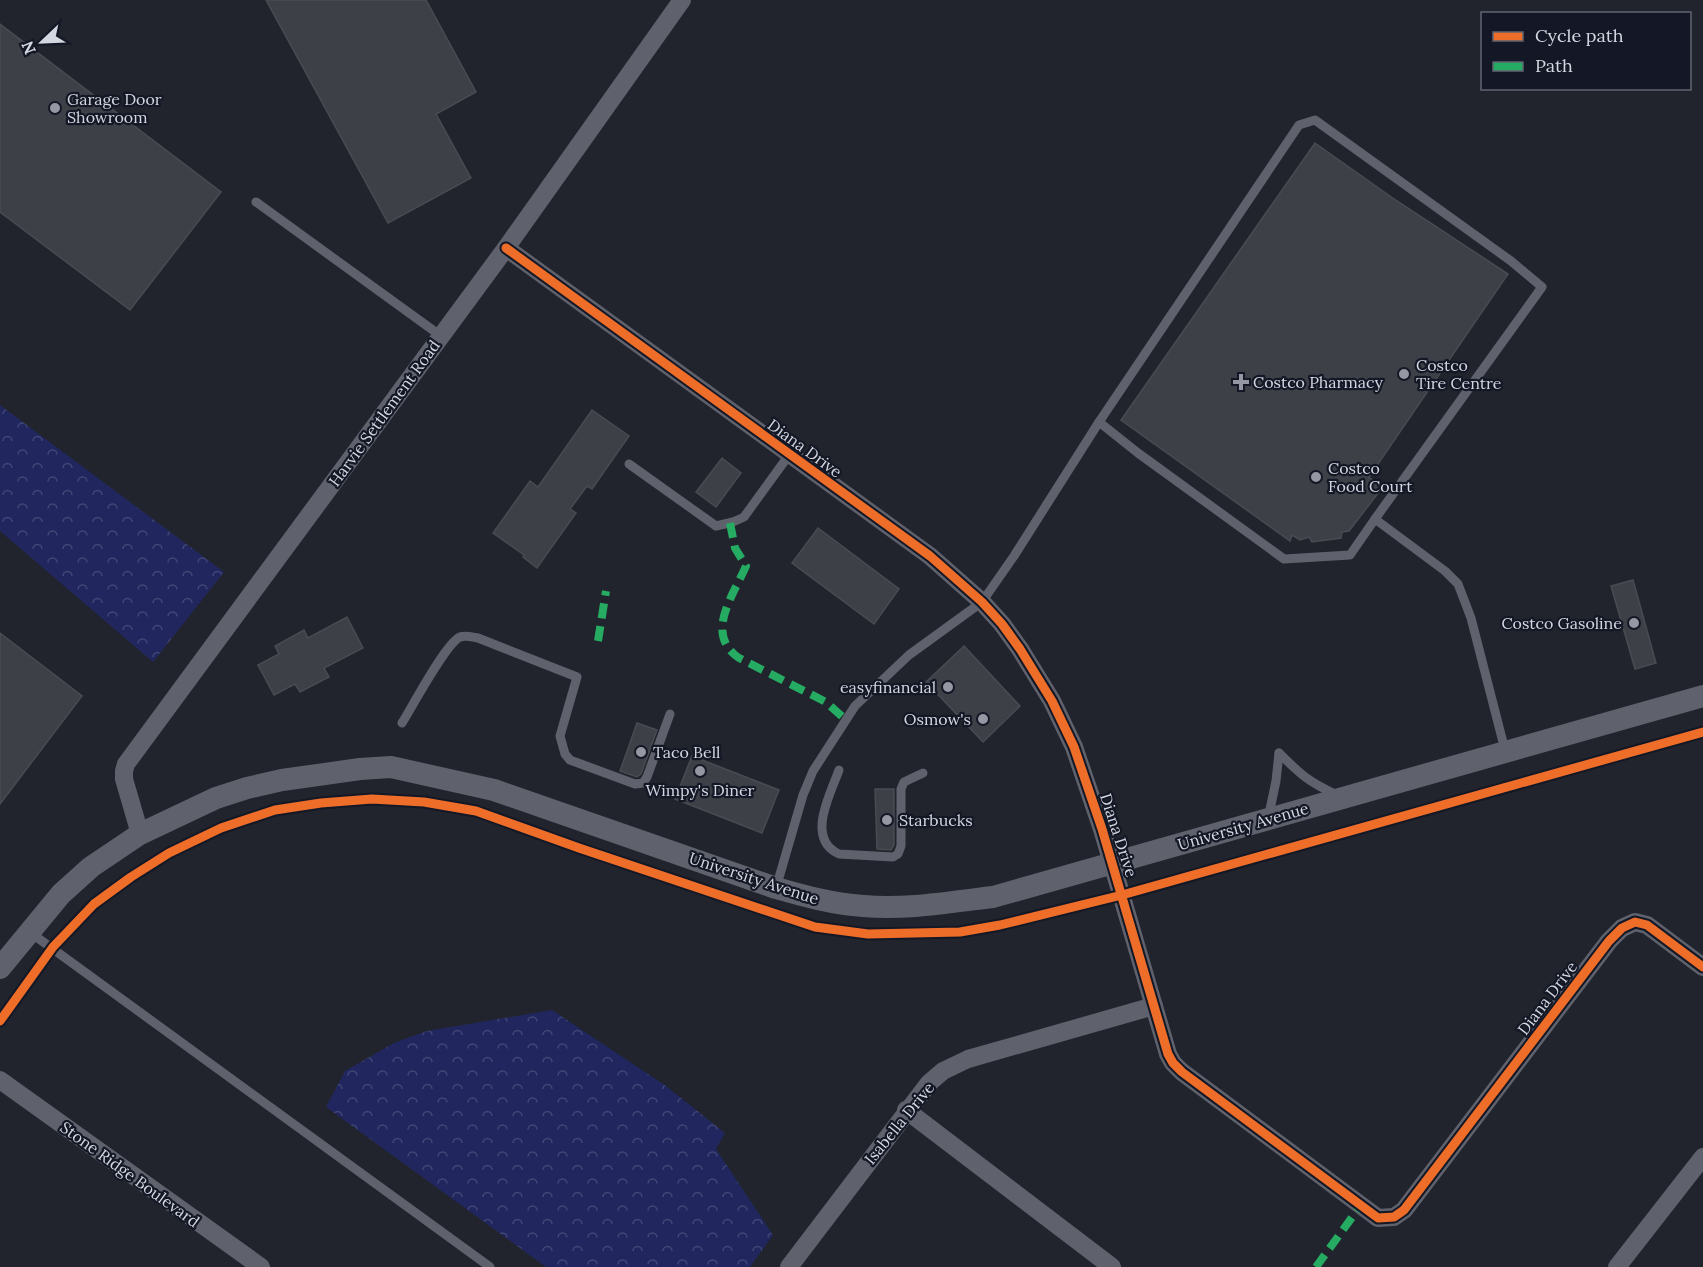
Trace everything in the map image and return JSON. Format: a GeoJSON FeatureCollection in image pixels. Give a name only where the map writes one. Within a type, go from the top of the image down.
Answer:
{"type":"FeatureCollection","features":[{"type":"Feature","properties":{"kind":"street","name":"Harvie Settlement Road"},"geometry":{"type":"LineString","coordinates":[[140,834],[124,779],[126,764],[506,248],[682,0]]}},
{"type":"Feature","properties":{"kind":"street","name":"Diana Drive"},"geometry":{"type":"LineString","coordinates":[[506,248],[930,556],[982,602],[1020,649],[1052,701],[1074,747],[1113,864],[1168,1054],[1173,1063],[1378,1218],[1394,1217],[1404,1210],[1622,928],[1635,922],[1647,925],[1703,967]]}},
{"type":"Feature","properties":{"kind":"street","name":"University Avenue"},"geometry":{"type":"LineString","coordinates":[[0,968],[61,894],[91,867],[140,834],[216,798],[247,788],[342,771],[391,767],[494,790],[776,888],[819,900],[852,905],[909,906],[993,897],[1703,696]]}},
{"type":"Feature","properties":{"kind":"street","name":"Isabella Drive"},"geometry":{"type":"LineString","coordinates":[[789,1267],[906,1110],[929,1083],[943,1071],[968,1059],[1154,1006]]}},
{"type":"Feature","properties":{"kind":"street","name":"Stone Ridge Boulevard"},"geometry":{"type":"LineString","coordinates":[[0,1080],[261,1267]]}},
{"type":"Feature","properties":{"kind":"street"},"geometry":{"type":"LineString","coordinates":[[906,1110],[1113,1267]]}},
{"type":"Feature","properties":{"kind":"street"},"geometry":{"type":"LineString","coordinates":[[1617,1267],[1703,1156]]}},
{"type":"Feature","properties":{"kind":"lane"},"geometry":{"type":"LineString","coordinates":[[776,888],[806,787],[813,771],[855,706],[909,655],[982,602],[1100,422],[1299,125],[1315,120],[1511,261],[1542,287],[1350,555],[1284,559],[1138,453],[1100,422]]}},
{"type":"Feature","properties":{"kind":"lane"},"geometry":{"type":"LineString","coordinates":[[256,202],[441,336]]}},
{"type":"Feature","properties":{"kind":"lane"},"geometry":{"type":"LineString","coordinates":[[629,464],[716,526],[744,517],[789,455]]}},
{"type":"Feature","properties":{"kind":"lane"},"geometry":{"type":"LineString","coordinates":[[1375,519],[1445,571],[1458,584],[1471,618],[1505,753]]}},
{"type":"Feature","properties":{"kind":"lane"},"geometry":{"type":"LineString","coordinates":[[402,723],[444,652],[460,637],[478,638],[577,677],[560,736],[562,747],[570,760],[635,784],[643,783],[648,777],[670,714]]}},
{"type":"Feature","properties":{"kind":"lane"},"geometry":{"type":"LineString","coordinates":[[1268,820],[1279,753],[1308,781],[1342,797]]}},
{"type":"Feature","properties":{"kind":"lane"},"geometry":{"type":"LineString","coordinates":[[839,770],[822,817],[821,829],[827,844],[832,851],[839,854],[893,857],[898,854],[901,846],[900,789],[904,783],[923,773]]}},
{"type":"Feature","properties":{"kind":"lane"},"geometry":{"type":"LineString","coordinates":[[29,931],[490,1267]]}},
{"type":"Feature","properties":{"kind":"green space"},"geometry":{"type":"Polygon","coordinates":[[[0,405],[224,572],[153,662],[0,531],[0,405]]]}},
{"type":"Feature","properties":{"kind":"green space"},"geometry":{"type":"Polygon","coordinates":[[[552,1010],[666,1086],[725,1133],[716,1149],[773,1235],[750,1267],[546,1267],[326,1107],[345,1071],[394,1043],[427,1031],[552,1010]]]}},
{"type":"Feature","properties":{"kind":"building"},"geometry":{"type":"Polygon","coordinates":[[[266,0],[426,0],[476,92],[436,114],[471,178],[388,223],[266,0]]]}},
{"type":"Feature","properties":{"kind":"building","name":"Garage Door Showroom"},"geometry":{"type":"Polygon","coordinates":[[[0,24],[221,192],[130,310],[0,212],[0,24]]]}},
{"type":"Feature","properties":{"kind":"building"},"geometry":{"type":"Polygon","coordinates":[[[1315,143],[1397,201],[1508,274],[1369,477],[1382,488],[1349,531],[1342,532],[1341,538],[1312,542],[1309,537],[1300,540],[1292,535],[1290,541],[1121,420],[1315,143]]]}},
{"type":"Feature","properties":{"kind":"building"},"geometry":{"type":"Polygon","coordinates":[[[592,410],[629,436],[592,489],[587,486],[570,509],[576,513],[537,568],[523,557],[524,555],[493,533],[530,481],[538,487],[592,410]]]}},
{"type":"Feature","properties":{"kind":"building"},"geometry":{"type":"Polygon","coordinates":[[[722,458],[741,473],[716,507],[696,492],[722,458]]]}},
{"type":"Feature","properties":{"kind":"building"},"geometry":{"type":"Polygon","coordinates":[[[818,528],[899,589],[874,624],[792,563],[818,528]]]}},
{"type":"Feature","properties":{"kind":"building"},"geometry":{"type":"Polygon","coordinates":[[[1633,580],[1656,663],[1635,669],[1611,586],[1633,580]]]}},
{"type":"Feature","properties":{"kind":"building"},"geometry":{"type":"Polygon","coordinates":[[[347,617],[363,648],[324,668],[329,677],[300,692],[295,684],[274,695],[258,665],[279,654],[275,646],[304,630],[308,638],[347,617]]]}},
{"type":"Feature","properties":{"kind":"building"},"geometry":{"type":"Polygon","coordinates":[[[0,633],[82,696],[0,804],[0,633]]]}},
{"type":"Feature","properties":{"kind":"building"},"geometry":{"type":"Polygon","coordinates":[[[964,646],[1020,706],[983,742],[926,682],[964,646]]]}},
{"type":"Feature","properties":{"kind":"building","name":"Taco Bell"},"geometry":{"type":"Polygon","coordinates":[[[637,723],[657,730],[641,774],[637,777],[620,771],[637,723]]]}},
{"type":"Feature","properties":{"kind":"building"},"geometry":{"type":"Polygon","coordinates":[[[692,756],[779,790],[762,833],[675,799],[692,756]]]}},
{"type":"Feature","properties":{"kind":"building","name":"Starbucks"},"geometry":{"type":"Polygon","coordinates":[[[875,789],[894,789],[894,845],[891,850],[877,849],[875,789]]]}},
{"type":"Feature","properties":{"kind":"marked path"},"geometry":{"type":"LineString","coordinates":[[730,523],[735,548],[746,566],[724,614],[722,626],[729,648],[739,658],[826,702],[846,720]]}},
{"type":"Feature","properties":{"kind":"marked path"},"geometry":{"type":"LineString","coordinates":[[598,641],[606,591]]}},
{"type":"Feature","properties":{"kind":"marked path"},"geometry":{"type":"LineString","coordinates":[[1316,1267],[1361,1205]]}},
{"type":"Feature","properties":{"kind":"cycle path"},"geometry":{"type":"LineString","coordinates":[[506,248],[930,556],[982,602],[1002,624],[1052,701],[1074,747],[1102,829],[1168,1054],[1173,1063],[1378,1218],[1394,1217],[1404,1210],[1609,941],[1622,928],[1635,922],[1647,925],[1703,967]]}},
{"type":"Feature","properties":{"kind":"cycle path"},"geometry":{"type":"LineString","coordinates":[[0,1021],[53,947],[94,904],[169,853],[221,828],[275,810],[372,799],[424,802],[476,811],[815,927],[868,934],[960,932],[1000,925],[1122,895],[1703,732]]}},
{"type":"Feature","properties":{"kind":"place","name":"Garage Door Showroom"},"geometry":{"type":"Point","coordinates":[55,108]}},
{"type":"Feature","properties":{"kind":"place","name":"Costco Tire Centre"},"geometry":{"type":"Point","coordinates":[1404,374]}},
{"type":"Feature","properties":{"kind":"place","name":"Costco Pharmacy"},"geometry":{"type":"Point","coordinates":[1241,382]}},
{"type":"Feature","properties":{"kind":"place","name":"Costco Food Court"},"geometry":{"type":"Point","coordinates":[1316,477]}},
{"type":"Feature","properties":{"kind":"place","name":"Costco Gasoline"},"geometry":{"type":"Point","coordinates":[1634,623]}},
{"type":"Feature","properties":{"kind":"place","name":"easyfinancial"},"geometry":{"type":"Point","coordinates":[948,687]}},
{"type":"Feature","properties":{"kind":"place","name":"Osmow's"},"geometry":{"type":"Point","coordinates":[983,719]}},
{"type":"Feature","properties":{"kind":"place","name":"Taco Bell"},"geometry":{"type":"Point","coordinates":[641,752]}},
{"type":"Feature","properties":{"kind":"place","name":"Wimpy's Diner"},"geometry":{"type":"Point","coordinates":[700,771]}},
{"type":"Feature","properties":{"kind":"place","name":"Starbucks"},"geometry":{"type":"Point","coordinates":[887,820]}}]}
